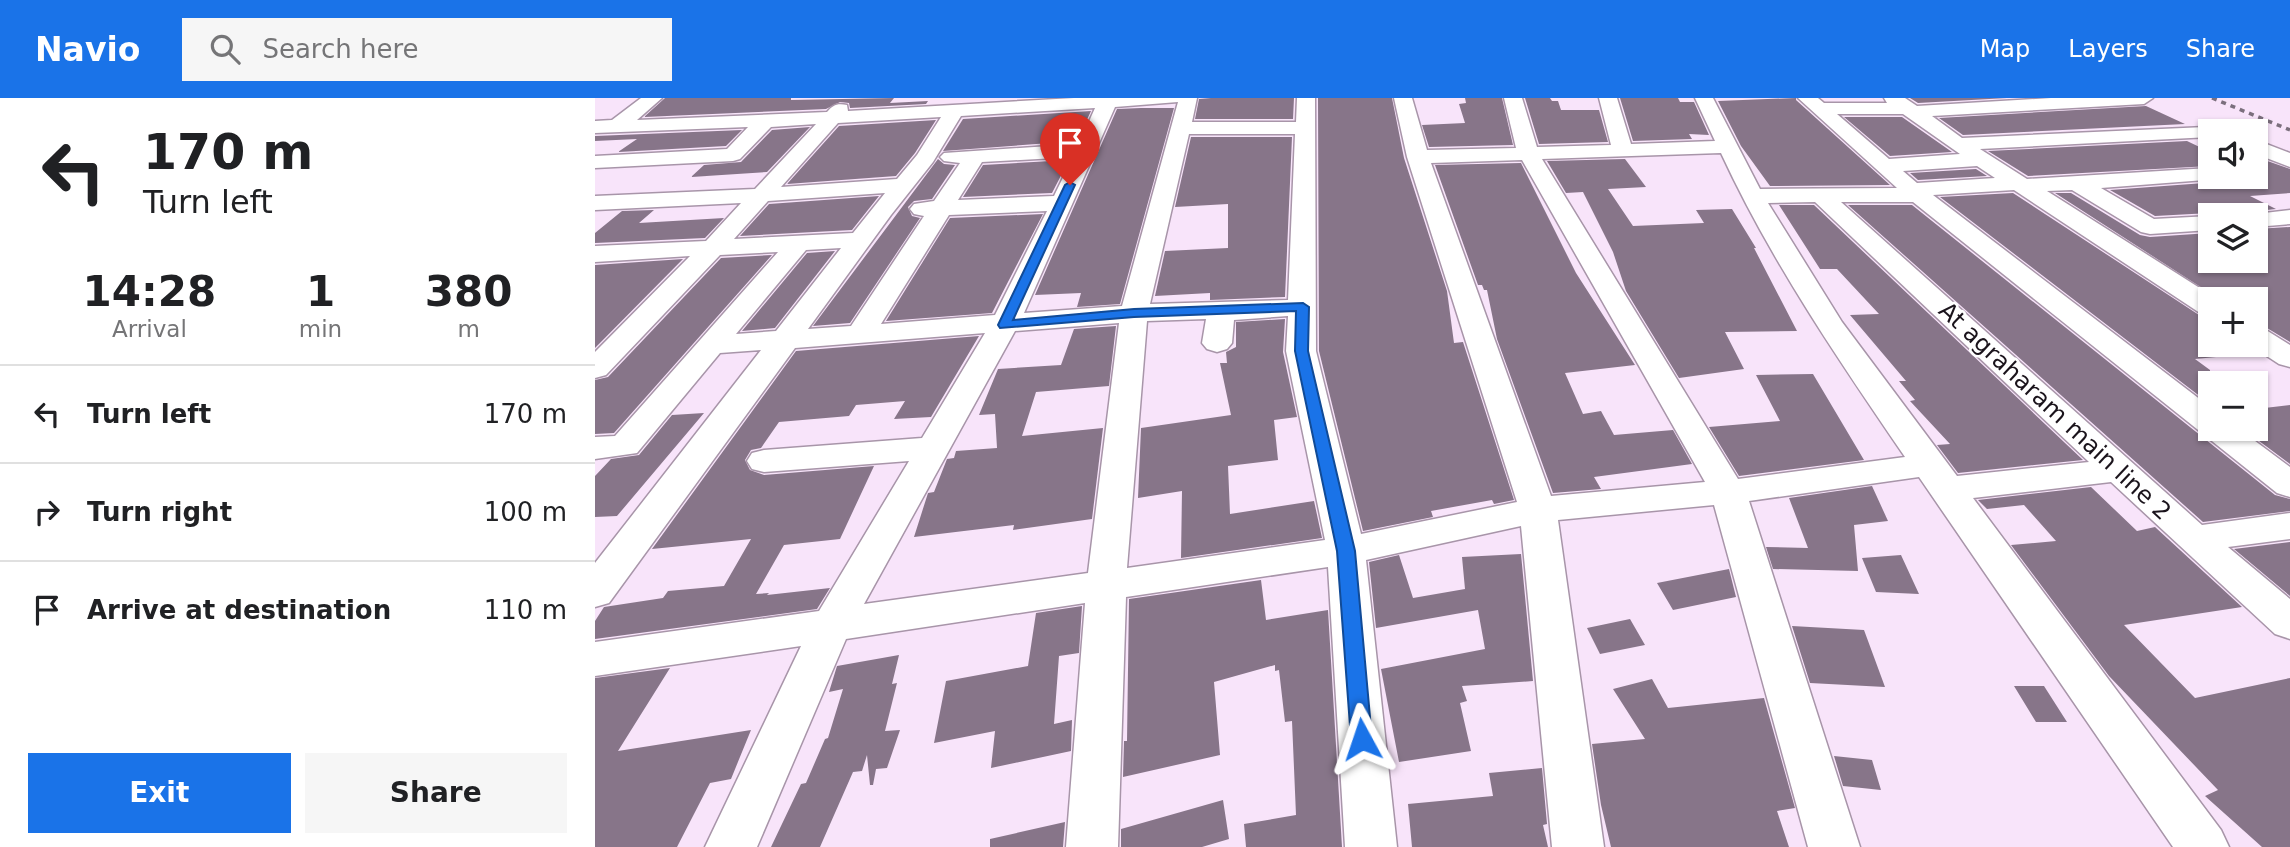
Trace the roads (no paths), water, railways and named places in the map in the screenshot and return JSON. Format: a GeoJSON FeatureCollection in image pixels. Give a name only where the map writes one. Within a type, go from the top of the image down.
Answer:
{"type":"FeatureCollection","features":[{"type":"Feature","properties":{"kind":"street"},"geometry":{"type":"LineString","coordinates":[[601,128],[653,98]]}},
{"type":"Feature","properties":{"kind":"street"},"geometry":{"type":"LineString","coordinates":[[595,369],[712,249],[852,98]]}},
{"type":"Feature","properties":{"kind":"street"},"geometry":{"type":"LineString","coordinates":[[1403,98],[1418,157],[1538,510],[1578,847]]}},
{"type":"Feature","properties":{"kind":"street"},"geometry":{"type":"LineString","coordinates":[[1513,98],[1528,153],[1728,492],[1835,847]]}},
{"type":"Feature","properties":{"kind":"street"},"geometry":{"type":"LineString","coordinates":[[1608,98],[1622,149]]}},
{"type":"Feature","properties":{"kind":"street"},"geometry":{"type":"LineString","coordinates":[[1704,98],[1752,196],[1829,325],[2203,847]]}},
{"type":"Feature","properties":{"kind":"street"},"geometry":{"type":"LineString","coordinates":[[601,128],[831,118],[939,107],[1019,102],[1046,105],[1108,99],[1180,108],[1306,113],[1301,351],[1346,551],[1371,847]]}},
{"type":"Feature","properties":{"kind":"street"},"geometry":{"type":"LineString","coordinates":[[731,847],[831,626],[1004,325],[1087,150],[1108,99]]}},
{"type":"Feature","properties":{"kind":"street"},"geometry":{"type":"LineString","coordinates":[[1813,103],[1904,106],[2151,100]]}},
{"type":"Feature","properties":{"kind":"street"},"geometry":{"type":"LineString","coordinates":[[1813,103],[1882,166],[2198,414]]}},
{"type":"Feature","properties":{"kind":"street"},"geometry":{"type":"LineString","coordinates":[[1023,154],[1046,105]]}},
{"type":"Feature","properties":{"kind":"street"},"geometry":{"type":"LineString","coordinates":[[716,123],[735,106]]}},
{"type":"Feature","properties":{"kind":"street"},"geometry":{"type":"LineString","coordinates":[[1904,106],[1958,144],[2198,299]]}},
{"type":"Feature","properties":{"kind":"street"},"geometry":{"type":"LineString","coordinates":[[595,592],[860,240],[926,158],[939,107]]}},
{"type":"Feature","properties":{"kind":"street"},"geometry":{"type":"LineString","coordinates":[[1092,847],[1106,586],[1134,313],[1180,108]]}},
{"type":"Feature","properties":{"kind":"street"},"geometry":{"type":"LineString","coordinates":[[2185,114],[2198,120]]}},
{"type":"Feature","properties":{"kind":"street"},"geometry":{"type":"LineString","coordinates":[[595,162],[733,155],[765,121]]}},
{"type":"Feature","properties":{"kind":"street"},"geometry":{"type":"LineString","coordinates":[[1958,144],[2198,132]]}},
{"type":"Feature","properties":{"kind":"street"},"geometry":{"type":"LineString","coordinates":[[2094,138],[2163,176]]}},
{"type":"Feature","properties":{"kind":"street"},"geometry":{"type":"LineString","coordinates":[[1418,157],[1727,147]]}},
{"type":"Feature","properties":{"kind":"street"},"geometry":{"type":"LineString","coordinates":[[926,158],[1087,150]]}},
{"type":"Feature","properties":{"kind":"street"},"geometry":{"type":"LineString","coordinates":[[2268,152],[2290,162]]}},
{"type":"Feature","properties":{"kind":"street"},"geometry":{"type":"LineString","coordinates":[[860,334],[975,156]]}},
{"type":"Feature","properties":{"kind":"street"},"geometry":{"type":"LineString","coordinates":[[1882,166],[1981,159]]}},
{"type":"Feature","properties":{"kind":"street"},"geometry":{"type":"LineString","coordinates":[[2268,170],[2290,169]]}},
{"type":"Feature","properties":{"kind":"street"},"geometry":{"type":"LineString","coordinates":[[1752,196],[1821,197],[2198,175]]}},
{"type":"Feature","properties":{"kind":"street"},"geometry":{"type":"LineString","coordinates":[[2077,183],[2150,227],[2198,224]]}},
{"type":"Feature","properties":{"kind":"street"},"geometry":{"type":"LineString","coordinates":[[595,203],[903,185]]}},
{"type":"Feature","properties":{"kind":"street","name":"At agraharam main line 2"},"geometry":{"type":"LineString","coordinates":[[1821,197],[2121,470],[2194,540],[2290,623]]}},
{"type":"Feature","properties":{"kind":"street"},"geometry":{"type":"LineString","coordinates":[[883,210],[1061,202]]}},
{"type":"Feature","properties":{"kind":"street"},"geometry":{"type":"LineString","coordinates":[[2268,219],[2289,218]]}},
{"type":"Feature","properties":{"kind":"street"},"geometry":{"type":"LineString","coordinates":[[595,254],[860,240]]}},
{"type":"Feature","properties":{"kind":"street"},"geometry":{"type":"LineString","coordinates":[[595,448],[625,446],[797,244]]}},
{"type":"Feature","properties":{"kind":"street"},"geometry":{"type":"LineString","coordinates":[[713,345],[1004,325],[1134,313],[1303,307]]}},
{"type":"Feature","properties":{"kind":"street"},"geometry":{"type":"LineString","coordinates":[[1217,343],[1220,316],[1233,310]]}},
{"type":"Feature","properties":{"kind":"street"},"geometry":{"type":"LineString","coordinates":[[2268,344],[2290,359]]}},
{"type":"Feature","properties":{"kind":"street"},"geometry":{"type":"LineString","coordinates":[[2233,441],[2290,485]]}},
{"type":"Feature","properties":{"kind":"street"},"geometry":{"type":"LineString","coordinates":[[764,461],[935,448]]}},
{"type":"Feature","properties":{"kind":"street"},"geometry":{"type":"LineString","coordinates":[[595,659],[1346,551],[1538,510],[1728,492],[1938,477],[2121,470]]}},
{"type":"Feature","properties":{"kind":"street"},"geometry":{"type":"LineString","coordinates":[[2194,540],[2290,526]]}},
{"type":"Feature","properties":{"kind":"railway"},"geometry":{"type":"LineString","coordinates":[[2212,98],[2290,130]]}}]}
